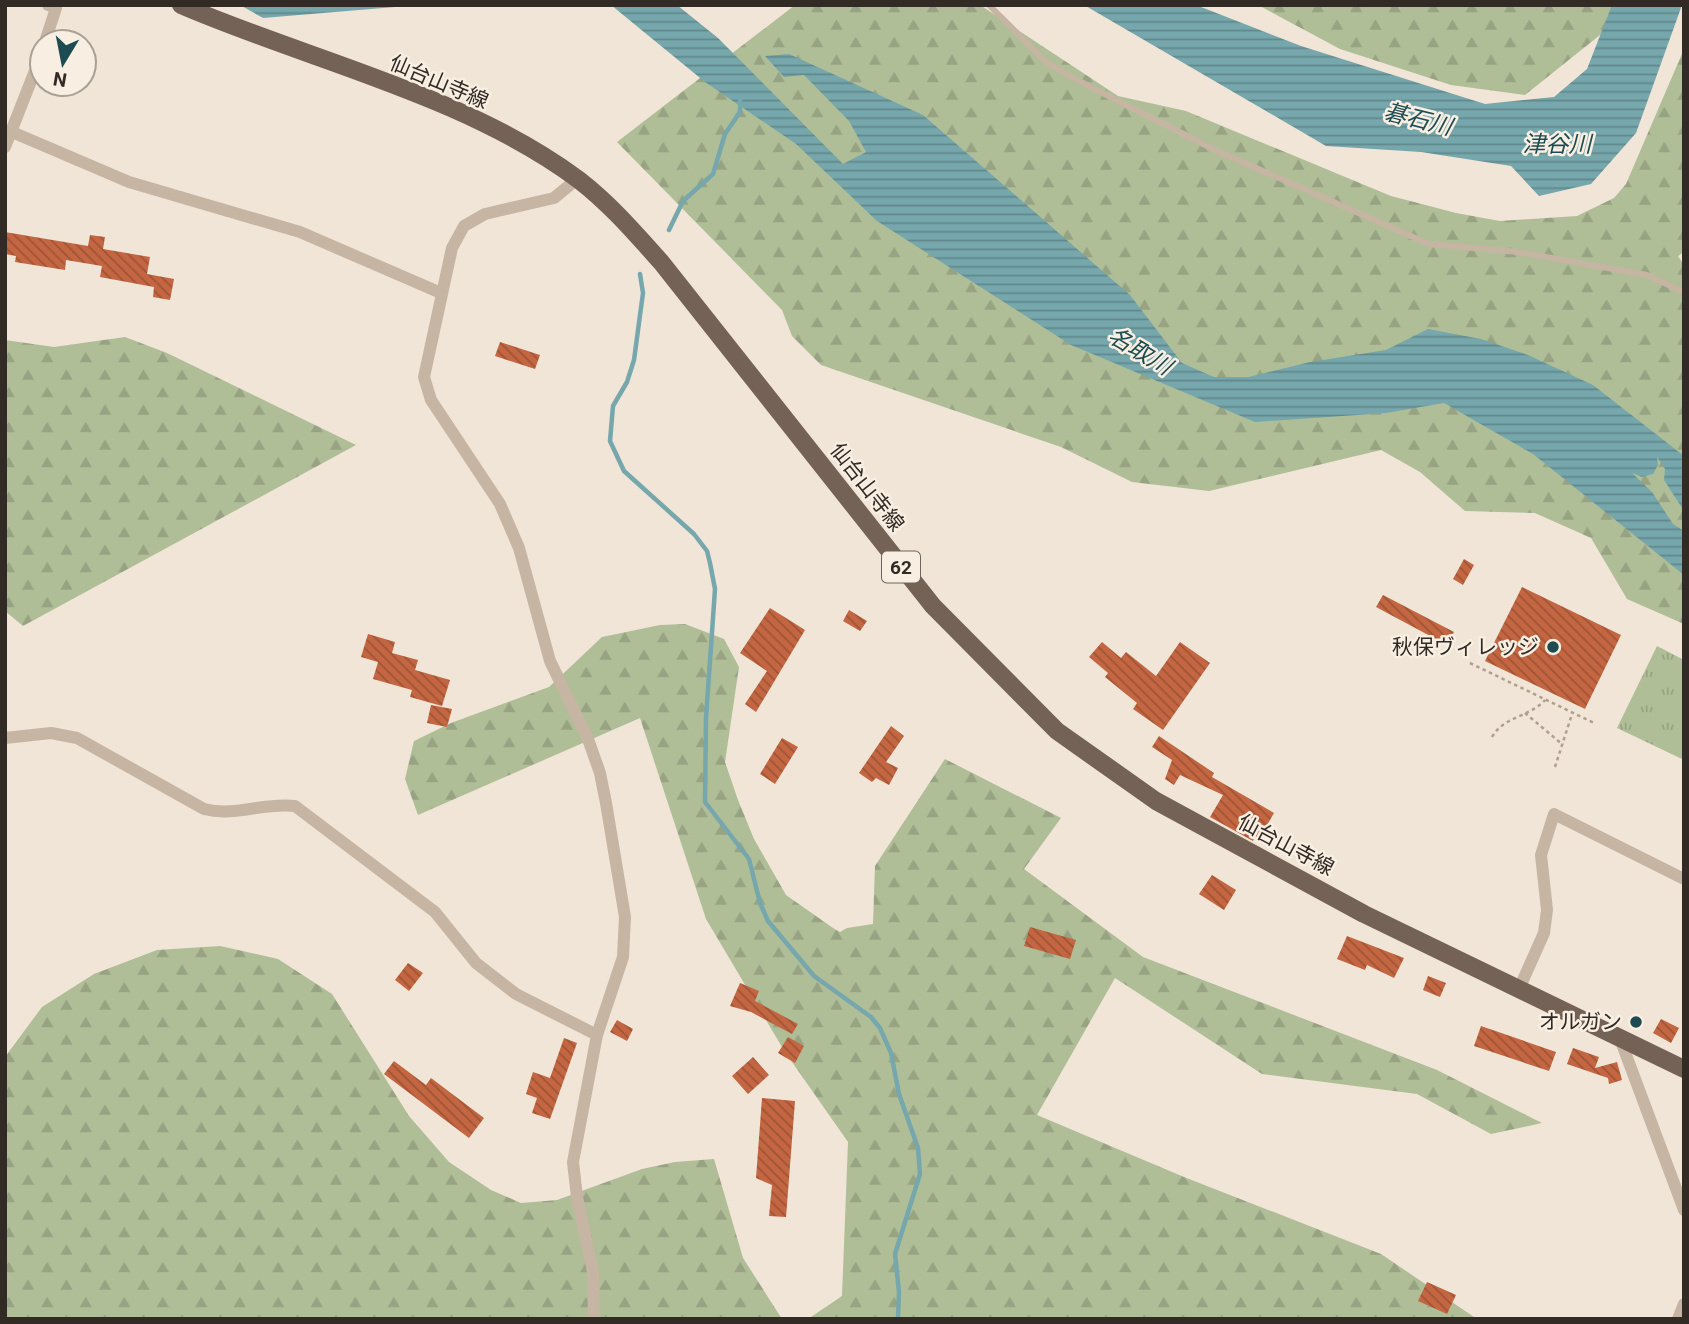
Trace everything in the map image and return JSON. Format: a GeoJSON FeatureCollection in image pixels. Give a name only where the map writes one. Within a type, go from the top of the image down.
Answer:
{"type":"FeatureCollection","features":[{"type":"Feature","properties":{"kind":"main road","name":"仙台山寺線"},"geometry":{"type":"LineString","coordinates":[[181,5],[470,118],[577,179],[618,213],[661,262],[933,606],[1057,731],[1156,801],[1364,914],[1684,1069]]}},
{"type":"Feature","properties":{"kind":"street"},"geometry":{"type":"LineString","coordinates":[[48,5],[56,8],[50,28]]}},
{"type":"Feature","properties":{"kind":"street"},"geometry":{"type":"LineString","coordinates":[[5,147],[28,90]]}},
{"type":"Feature","properties":{"kind":"street"},"geometry":{"type":"LineString","coordinates":[[12,132],[130,182],[300,232],[441,293]]}},
{"type":"Feature","properties":{"kind":"street"},"geometry":{"type":"LineString","coordinates":[[577,179],[554,198],[485,214],[464,226],[452,248],[424,377],[431,400],[500,504],[519,548],[550,661],[588,739],[600,773],[625,917],[623,957],[597,1035],[573,1162],[577,1197],[593,1272],[594,1319]]}},
{"type":"Feature","properties":{"kind":"street"},"geometry":{"type":"LineString","coordinates":[[5,738],[51,733],[77,738],[204,809],[215,812],[240,813],[295,806],[435,912],[476,963],[516,994],[597,1035]]}},
{"type":"Feature","properties":{"kind":"street"},"geometry":{"type":"LineString","coordinates":[[1519,989],[1544,933],[1547,910],[1541,855],[1554,814],[1684,879]]}},
{"type":"Feature","properties":{"kind":"street"},"geometry":{"type":"LineString","coordinates":[[1618,1035],[1684,1210]]}},
{"type":"Feature","properties":{"kind":"street"},"geometry":{"type":"LineString","coordinates":[[1678,1319],[1684,1304]]}},
{"type":"Feature","properties":{"kind":"lane"},"geometry":{"type":"LineString","coordinates":[[989,5],[1047,63],[1077,80],[1213,149],[1429,244],[1518,252],[1647,275],[1684,292]]}},
{"type":"Feature","properties":{"kind":"path"},"geometry":{"type":"LineString","coordinates":[[1470,663],[1594,723]]}},
{"type":"Feature","properties":{"kind":"path"},"geometry":{"type":"LineString","coordinates":[[1492,737],[1498,726],[1539,706],[1545,699]]}},
{"type":"Feature","properties":{"kind":"path"},"geometry":{"type":"LineString","coordinates":[[1525,713],[1563,745]]}},
{"type":"Feature","properties":{"kind":"path"},"geometry":{"type":"LineString","coordinates":[[1555,767],[1572,713]]}},
{"type":"Feature","properties":{"kind":"green space"},"geometry":{"type":"Polygon","coordinates":[[[795,5],[980,5],[1118,96],[1186,111],[1391,196],[1500,221],[1577,216],[1614,198],[1626,184],[1684,49],[1684,252],[1678,256],[1684,265],[1684,624],[1627,599],[1591,538],[1535,513],[1465,511],[1420,472],[1381,450],[1209,491],[1132,482],[1061,447],[821,365],[792,336],[782,310],[617,142],[795,5]]]}},
{"type":"Feature","properties":{"kind":"green space"},"geometry":{"type":"Polygon","coordinates":[[[1258,5],[1625,5],[1605,31],[1525,95],[1451,85],[1340,49],[1258,5]]]}},
{"type":"Feature","properties":{"kind":"green space"},"geometry":{"type":"Polygon","coordinates":[[[125,337],[167,353],[356,445],[23,626],[5,611],[5,340],[54,347],[125,337]]]}},
{"type":"Feature","properties":{"kind":"green space"},"geometry":{"type":"Polygon","coordinates":[[[685,624],[724,639],[739,667],[725,762],[754,839],[786,895],[833,928],[840,932],[847,928],[873,924],[875,866],[945,759],[1061,818],[1024,869],[1143,957],[1437,1070],[1542,1123],[1491,1134],[1417,1094],[1262,1074],[1115,978],[1037,1115],[1184,1177],[1381,1254],[1477,1319],[808,1319],[842,1296],[848,1142],[785,1052],[706,919],[640,718],[418,815],[405,779],[414,741],[451,723],[549,687],[602,637],[660,625],[685,624]]]}},
{"type":"Feature","properties":{"kind":"green space"},"geometry":{"type":"Polygon","coordinates":[[[1657,646],[1684,660],[1684,760],[1617,728],[1657,646]]]}},
{"type":"Feature","properties":{"kind":"green space"},"geometry":{"type":"Polygon","coordinates":[[[220,946],[278,959],[332,994],[409,1116],[449,1162],[491,1190],[521,1203],[557,1200],[642,1169],[675,1162],[714,1159],[743,1258],[782,1319],[5,1319],[5,1057],[42,1007],[94,974],[157,950],[220,946]]]}},
{"type":"Feature","properties":{"kind":"water"},"geometry":{"type":"Polygon","coordinates":[[[240,5],[419,5],[263,18],[240,5]]]}},
{"type":"Feature","properties":{"kind":"water","name":"名取川"},"geometry":{"type":"Polygon","coordinates":[[[611,5],[677,5],[718,38],[843,164],[866,152],[849,121],[804,75],[784,77],[765,56],[789,54],[923,115],[1130,295],[1182,363],[1214,377],[1249,377],[1310,362],[1386,350],[1428,329],[1481,339],[1528,355],[1593,385],[1684,456],[1684,511],[1664,480],[1665,469],[1657,457],[1658,465],[1653,474],[1642,477],[1632,473],[1652,492],[1673,524],[1684,531],[1684,575],[1533,454],[1444,403],[1386,413],[1255,422],[1071,345],[877,221],[796,144],[705,82],[611,5]]]}},
{"type":"Feature","properties":{"kind":"water","name":"津谷川"},"geometry":{"type":"Polygon","coordinates":[[[1084,5],[1196,5],[1301,46],[1485,104],[1554,97],[1587,69],[1612,5],[1682,5],[1636,133],[1591,184],[1539,196],[1511,166],[1421,152],[1326,146],[1084,5]]]}},
{"type":"Feature","properties":{"kind":"building"},"geometry":{"type":"Polygon","coordinates":[[[5,232],[88,246],[90,235],[105,237],[103,249],[150,257],[147,274],[174,279],[170,300],[153,297],[154,287],[100,277],[102,266],[66,260],[65,270],[15,262],[16,256],[5,254],[5,232]]]}},
{"type":"Feature","properties":{"kind":"building"},"geometry":{"type":"Polygon","coordinates":[[[500,342],[540,355],[535,369],[495,356],[500,342]]]}},
{"type":"Feature","properties":{"kind":"building"},"geometry":{"type":"Polygon","coordinates":[[[1464,559],[1474,565],[1463,585],[1453,579],[1464,559]]]}},
{"type":"Feature","properties":{"kind":"building"},"geometry":{"type":"Polygon","coordinates":[[[1522,587],[1621,635],[1585,709],[1485,661],[1522,587]]]}},
{"type":"Feature","properties":{"kind":"building"},"geometry":{"type":"Polygon","coordinates":[[[1383,595],[1454,632],[1447,645],[1376,607],[1383,595]]]}},
{"type":"Feature","properties":{"kind":"building"},"geometry":{"type":"Polygon","coordinates":[[[770,608],[805,630],[756,712],[745,704],[767,671],[740,653],[770,608]]]}},
{"type":"Feature","properties":{"kind":"building"},"geometry":{"type":"Polygon","coordinates":[[[849,610],[867,621],[860,631],[843,621],[849,610]]]}},
{"type":"Feature","properties":{"kind":"building"},"geometry":{"type":"Polygon","coordinates":[[[368,634],[395,642],[392,653],[418,660],[415,670],[450,680],[442,706],[410,697],[412,690],[373,679],[378,662],[361,657],[368,634]]]}},
{"type":"Feature","properties":{"kind":"building"},"geometry":{"type":"Polygon","coordinates":[[[1102,642],[1121,658],[1126,652],[1156,676],[1180,642],[1210,663],[1163,730],[1133,709],[1137,703],[1105,677],[1108,673],[1089,657],[1102,642]]]}},
{"type":"Feature","properties":{"kind":"building"},"geometry":{"type":"Polygon","coordinates":[[[431,705],[452,709],[447,727],[427,723],[431,705]]]}},
{"type":"Feature","properties":{"kind":"building"},"geometry":{"type":"Polygon","coordinates":[[[891,726],[904,736],[886,762],[898,768],[889,785],[876,778],[872,782],[859,773],[891,726]]]}},
{"type":"Feature","properties":{"kind":"building"},"geometry":{"type":"Polygon","coordinates":[[[1159,736],[1214,773],[1212,777],[1274,813],[1259,839],[1255,836],[1253,841],[1210,817],[1223,795],[1180,775],[1174,785],[1165,779],[1172,760],[1152,747],[1159,736]]]}},
{"type":"Feature","properties":{"kind":"building"},"geometry":{"type":"Polygon","coordinates":[[[782,738],[798,747],[775,784],[760,774],[782,738]]]}},
{"type":"Feature","properties":{"kind":"building"},"geometry":{"type":"Polygon","coordinates":[[[1212,875],[1236,890],[1224,910],[1199,894],[1212,875]]]}},
{"type":"Feature","properties":{"kind":"building"},"geometry":{"type":"Polygon","coordinates":[[[1030,927],[1076,940],[1070,959],[1024,946],[1030,927]]]}},
{"type":"Feature","properties":{"kind":"building"},"geometry":{"type":"Polygon","coordinates":[[[1347,936],[1404,958],[1394,978],[1367,965],[1365,970],[1337,959],[1347,936]]]}},
{"type":"Feature","properties":{"kind":"building"},"geometry":{"type":"Polygon","coordinates":[[[408,963],[423,973],[409,991],[395,980],[408,963]]]}},
{"type":"Feature","properties":{"kind":"building"},"geometry":{"type":"Polygon","coordinates":[[[1428,976],[1446,983],[1440,997],[1423,990],[1428,976]]]}},
{"type":"Feature","properties":{"kind":"building"},"geometry":{"type":"Polygon","coordinates":[[[740,983],[759,991],[755,1001],[798,1024],[792,1034],[751,1012],[730,1006],[740,983]]]}},
{"type":"Feature","properties":{"kind":"building"},"geometry":{"type":"Polygon","coordinates":[[[1661,1019],[1679,1028],[1671,1043],[1653,1033],[1661,1019]]]}},
{"type":"Feature","properties":{"kind":"building"},"geometry":{"type":"Polygon","coordinates":[[[617,1020],[633,1029],[627,1041],[610,1032],[617,1020]]]}},
{"type":"Feature","properties":{"kind":"building"},"geometry":{"type":"Polygon","coordinates":[[[1481,1026],[1556,1052],[1549,1071],[1474,1046],[1481,1026]]]}},
{"type":"Feature","properties":{"kind":"building"},"geometry":{"type":"Polygon","coordinates":[[[788,1037],[804,1046],[795,1063],[778,1053],[788,1037]]]}},
{"type":"Feature","properties":{"kind":"building"},"geometry":{"type":"Polygon","coordinates":[[[564,1038],[577,1043],[550,1119],[532,1113],[537,1098],[526,1094],[533,1072],[550,1078],[564,1038]]]}},
{"type":"Feature","properties":{"kind":"building"},"geometry":{"type":"Polygon","coordinates":[[[1573,1048],[1599,1057],[1595,1068],[1617,1062],[1622,1080],[1609,1084],[1608,1078],[1567,1064],[1573,1048]]]}},
{"type":"Feature","properties":{"kind":"building"},"geometry":{"type":"Polygon","coordinates":[[[753,1057],[769,1075],[748,1094],[732,1076],[753,1057]]]}},
{"type":"Feature","properties":{"kind":"building"},"geometry":{"type":"Polygon","coordinates":[[[394,1061],[426,1085],[431,1078],[484,1118],[469,1138],[384,1074],[394,1061]]]}},
{"type":"Feature","properties":{"kind":"building"},"geometry":{"type":"Polygon","coordinates":[[[762,1098],[795,1101],[786,1217],[769,1216],[772,1185],[756,1178],[762,1098]]]}},
{"type":"Feature","properties":{"kind":"building"},"geometry":{"type":"Polygon","coordinates":[[[1427,1282],[1456,1295],[1447,1314],[1418,1301],[1427,1282]]]}},
{"type":"Feature","properties":{"kind":"waterway"},"geometry":{"type":"LineString","coordinates":[[669,230],[683,201],[713,174],[725,134],[740,112],[740,100]]}},
{"type":"Feature","properties":{"kind":"waterway"},"geometry":{"type":"LineString","coordinates":[[640,274],[643,293],[634,360],[627,382],[613,406],[610,441],[624,471],[694,534],[707,551],[715,589],[706,718],[705,802],[749,859],[760,903],[768,921],[814,976],[871,1017],[880,1028],[891,1053],[899,1094],[918,1148],[920,1174],[895,1254],[899,1292],[898,1319]]}},
{"type":"Feature","properties":{"kind":"place","name":"秋保ヴィレッジ"},"geometry":{"type":"Point","coordinates":[1553,647]}},
{"type":"Feature","properties":{"kind":"place","name":"オルガン"},"geometry":{"type":"Point","coordinates":[1636,1022]}},
{"type":"Feature","properties":{"kind":"water label","name":"碁石川"},"geometry":{"type":"Point","coordinates":[1418,119]}}]}
